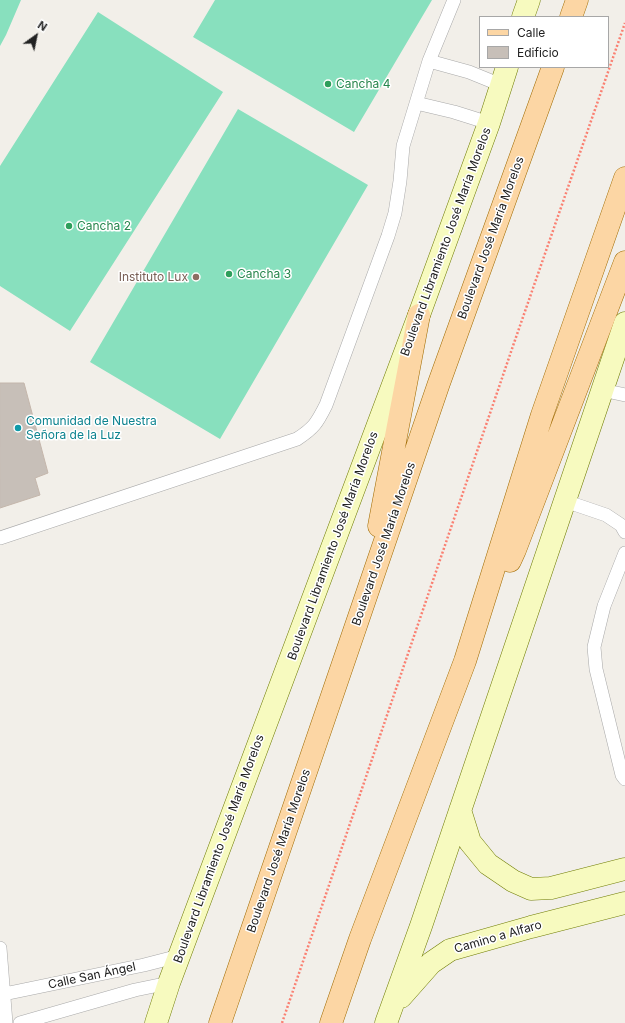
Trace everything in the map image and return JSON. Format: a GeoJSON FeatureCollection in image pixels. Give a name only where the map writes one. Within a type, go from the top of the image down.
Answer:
{"type":"FeatureCollection","features":[{"type":"Feature","properties":{"kind":"main road"},"geometry":{"type":"LineString","coordinates":[[571,16],[577,0]]}},
{"type":"Feature","properties":{"kind":"main road","name":"Boulevard José María Morelos"},"geometry":{"type":"LineString","coordinates":[[220,1023],[440,383],[553,68]]}},
{"type":"Feature","properties":{"kind":"main road"},"geometry":{"type":"LineString","coordinates":[[466,661],[542,416],[625,178]]}},
{"type":"Feature","properties":{"kind":"main road"},"geometry":{"type":"LineString","coordinates":[[331,1023],[360,939],[466,661],[515,550],[625,262]]}},
{"type":"Feature","properties":{"kind":"main road"},"geometry":{"type":"LineString","coordinates":[[364,604],[419,315]]}},
{"type":"Feature","properties":{"kind":"street"},"geometry":{"type":"LineString","coordinates":[[523,16],[529,0]]}},
{"type":"Feature","properties":{"kind":"street","name":"Boulevard Libramiento José María Morelos"},"geometry":{"type":"LineString","coordinates":[[156,1023],[179,956],[419,315],[489,123],[504,76]]}},
{"type":"Feature","properties":{"kind":"street"},"geometry":{"type":"LineString","coordinates":[[389,1015],[625,323]]}},
{"type":"Feature","properties":{"kind":"street"},"geometry":{"type":"LineString","coordinates":[[460,810],[470,842],[488,864],[513,881],[531,889],[550,888],[625,869]]}},
{"type":"Feature","properties":{"kind":"street","name":"Camino a Alfaro"},"geometry":{"type":"LineString","coordinates":[[389,1015],[431,963],[450,950],[531,927],[625,903]]}},
{"type":"Feature","properties":{"kind":"lane"},"geometry":{"type":"LineString","coordinates":[[0,538],[297,439],[308,432],[318,422],[326,405],[393,221],[400,181],[403,146],[429,61],[454,0]]}},
{"type":"Feature","properties":{"kind":"lane"},"geometry":{"type":"LineString","coordinates":[[429,61],[469,72],[504,76]]}},
{"type":"Feature","properties":{"kind":"lane"},"geometry":{"type":"LineString","coordinates":[[416,103],[454,112],[489,123]]}},
{"type":"Feature","properties":{"kind":"lane"},"geometry":{"type":"LineString","coordinates":[[602,390],[625,394]]}},
{"type":"Feature","properties":{"kind":"lane"},"geometry":{"type":"LineString","coordinates":[[565,500],[606,515],[621,525],[625,532]]}},
{"type":"Feature","properties":{"kind":"lane"},"geometry":{"type":"LineString","coordinates":[[625,553],[604,606],[594,647],[598,676],[622,775],[625,779]]}},
{"type":"Feature","properties":{"kind":"lane"},"geometry":{"type":"LineString","coordinates":[[0,948],[6,1023]]}},
{"type":"Feature","properties":{"kind":"lane","name":"Calle San Ángel"},"geometry":{"type":"LineString","coordinates":[[4,994],[144,966],[179,956]]}},
{"type":"Feature","properties":{"kind":"lane","name":"Calle San Ángel"},"geometry":{"type":"LineString","coordinates":[[20,1023],[135,990],[169,983]]}},
{"type":"Feature","properties":{"kind":"path"},"geometry":{"type":"LineString","coordinates":[[282,1023],[625,23]]}},
{"type":"Feature","properties":{"kind":"green space"},"geometry":{"type":"Polygon","coordinates":[[[0,0],[21,0],[0,46],[0,0]]]}},
{"type":"Feature","properties":{"kind":"green space","name":"Cancha 4"},"geometry":{"type":"Polygon","coordinates":[[[215,0],[432,0],[354,132],[193,37],[215,0]]]}},
{"type":"Feature","properties":{"kind":"green space","name":"Cancha 2"},"geometry":{"type":"Polygon","coordinates":[[[98,12],[223,92],[70,331],[0,286],[0,166],[98,12]]]}},
{"type":"Feature","properties":{"kind":"green space","name":"Cancha 3"},"geometry":{"type":"Polygon","coordinates":[[[238,109],[368,185],[220,439],[90,362],[238,109]]]}},
{"type":"Feature","properties":{"kind":"building","name":"Comunidad de Nuestra Señora de la Luz"},"geometry":{"type":"Polygon","coordinates":[[[0,383],[24,383],[48,473],[35,478],[40,495],[0,508],[0,383]]]}},
{"type":"Feature","properties":{"kind":"place","name":"Cancha 4"},"geometry":{"type":"Point","coordinates":[328,84]}},
{"type":"Feature","properties":{"kind":"place","name":"Cancha 2"},"geometry":{"type":"Point","coordinates":[69,226]}},
{"type":"Feature","properties":{"kind":"place","name":"Cancha 3"},"geometry":{"type":"Point","coordinates":[229,274]}},
{"type":"Feature","properties":{"kind":"place","name":"Instituto Lux"},"geometry":{"type":"Point","coordinates":[196,277]}},
{"type":"Feature","properties":{"kind":"place","name":"Comunidad de Nuestra Señora de la Luz"},"geometry":{"type":"Point","coordinates":[18,428]}}]}
